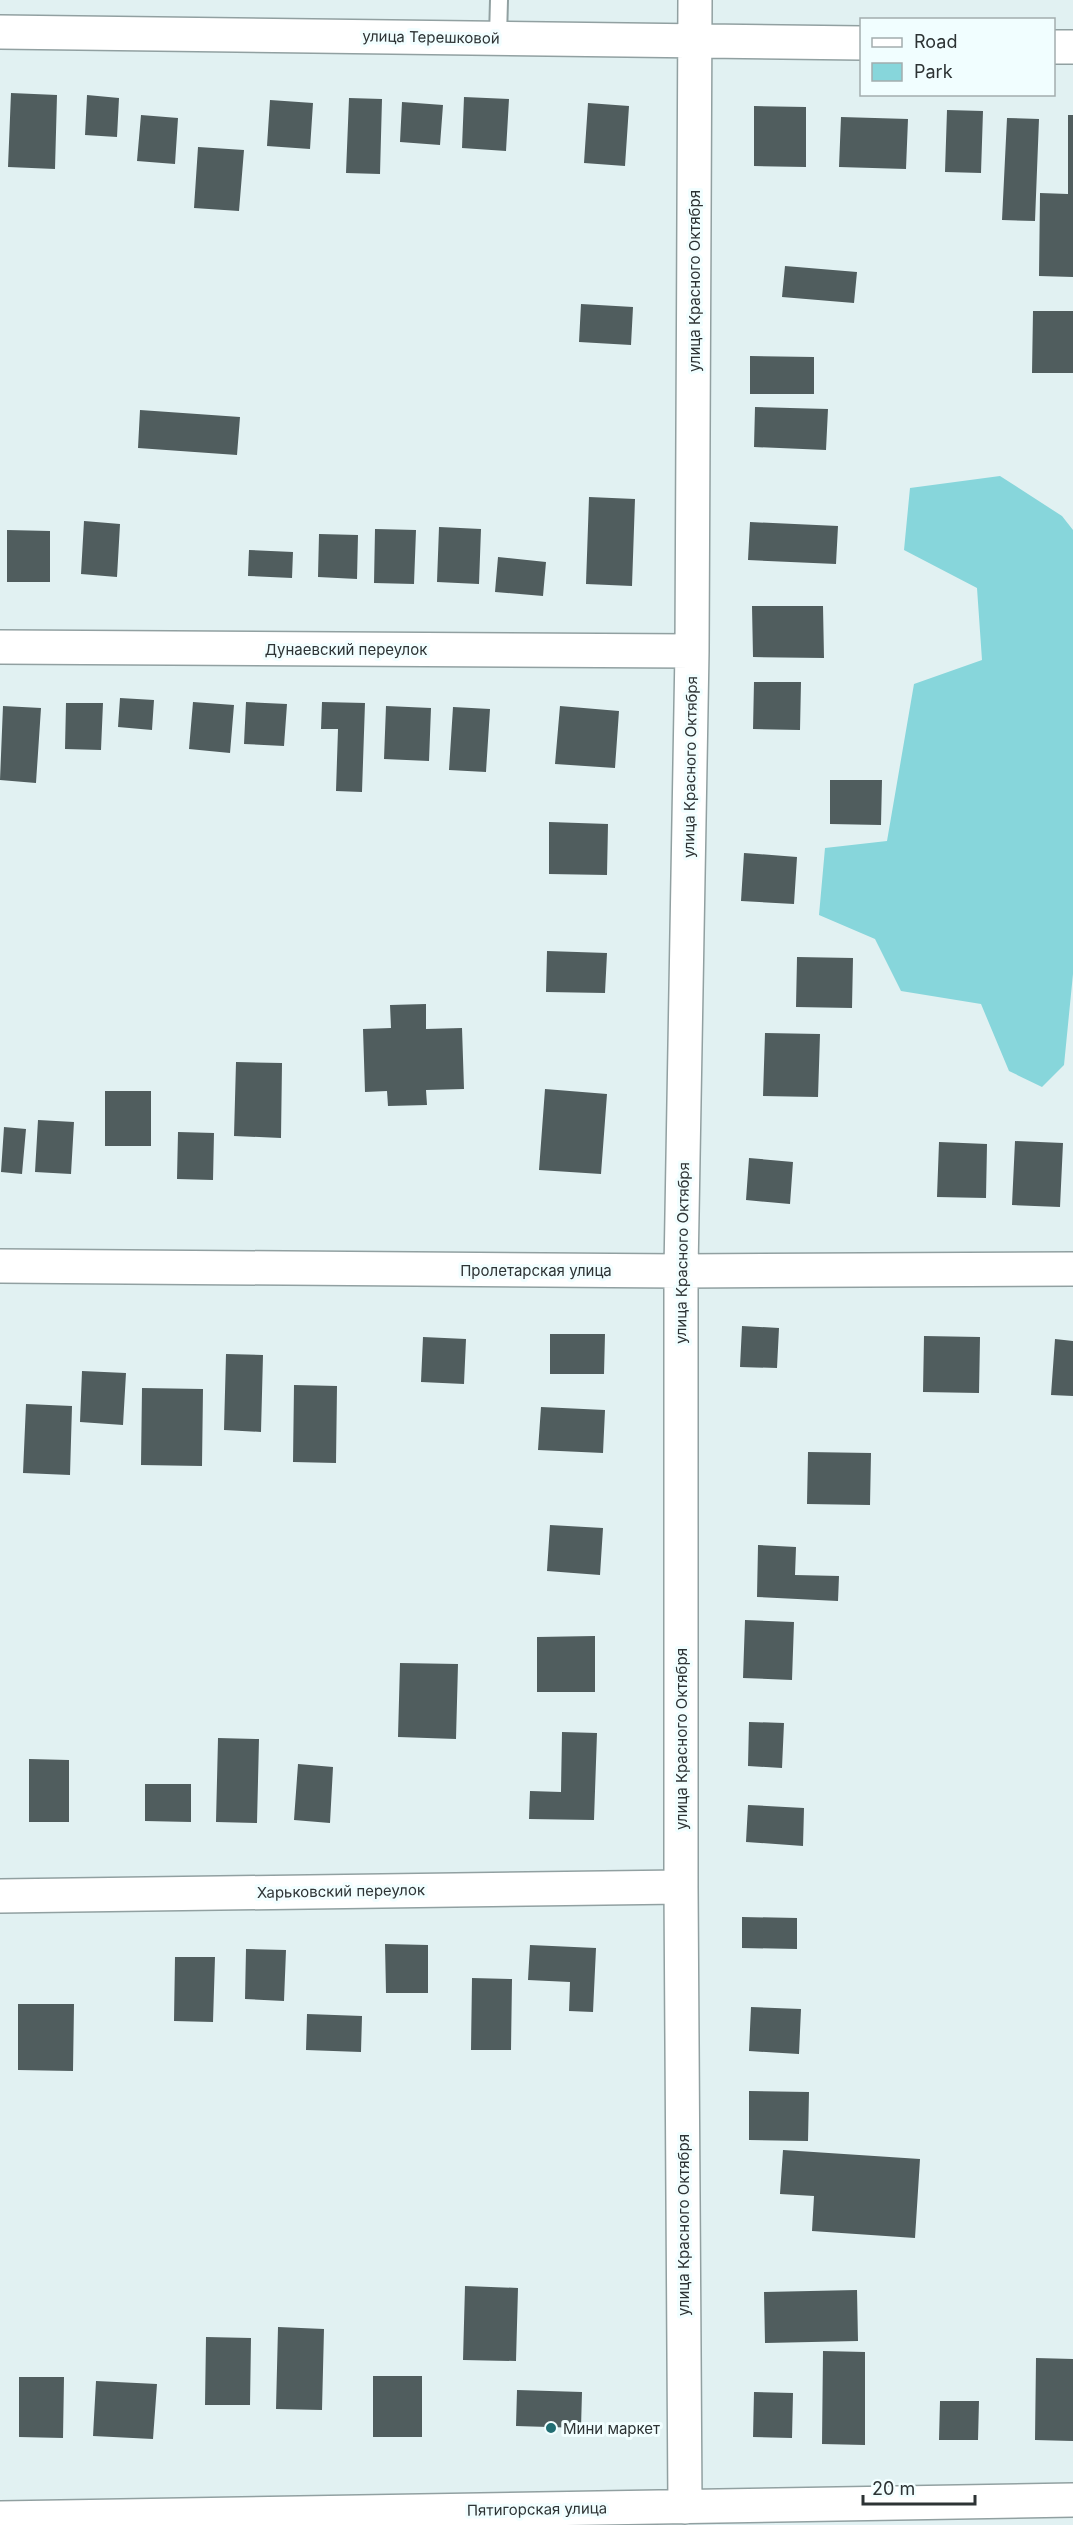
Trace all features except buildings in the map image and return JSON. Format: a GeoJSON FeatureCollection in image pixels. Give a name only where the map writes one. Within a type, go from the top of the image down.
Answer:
{"type":"FeatureCollection","features":[{"type":"Feature","properties":{"kind":"street","name":"улица Красного Октября"},"geometry":{"type":"LineString","coordinates":[[685,2506],[681,1887],[681,1271],[692,651],[695,0]]}},
{"type":"Feature","properties":{"kind":"street","name":"улица Терешковой"},"geometry":{"type":"LineString","coordinates":[[0,32],[695,39],[860,43]]}},
{"type":"Feature","properties":{"kind":"street"},"geometry":{"type":"LineString","coordinates":[[1055,47],[1073,47]]}},
{"type":"Feature","properties":{"kind":"street","name":"Дунаевский переулок"},"geometry":{"type":"LineString","coordinates":[[0,647],[692,651]]}},
{"type":"Feature","properties":{"kind":"street","name":"Пролетарская улица"},"geometry":{"type":"LineString","coordinates":[[0,1266],[681,1271],[1073,1269]]}},
{"type":"Feature","properties":{"kind":"street","name":"Харьковский переулок"},"geometry":{"type":"LineString","coordinates":[[0,1896],[681,1887]]}},
{"type":"Feature","properties":{"kind":"street","name":"Пятигорская улица"},"geometry":{"type":"LineString","coordinates":[[0,2518],[1073,2500]]}},
{"type":"Feature","properties":{"kind":"lane"},"geometry":{"type":"LineString","coordinates":[[498,37],[499,0]]}},
{"type":"Feature","properties":{"kind":"green space"},"geometry":{"type":"Polygon","coordinates":[[[1000,476],[1062,516],[1073,530],[1073,974],[1064,1065],[1042,1087],[1009,1071],[981,1004],[901,991],[875,939],[819,915],[825,848],[887,841],[914,684],[982,660],[977,588],[904,550],[910,488],[1000,476]]]}},
{"type":"Feature","properties":{"kind":"place","name":"Мини маркет"},"geometry":{"type":"Point","coordinates":[551,2428]}}]}
